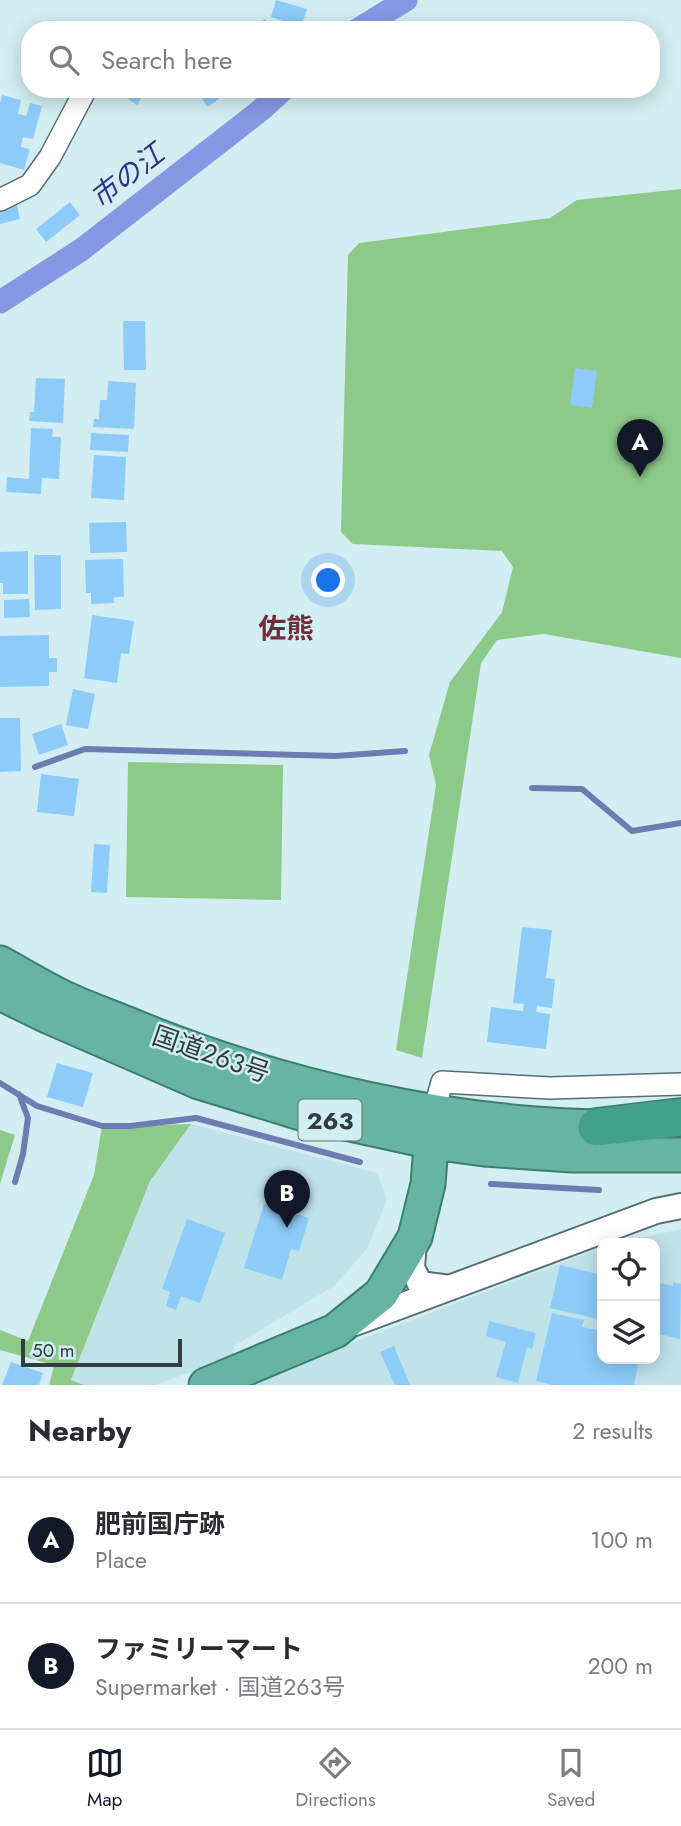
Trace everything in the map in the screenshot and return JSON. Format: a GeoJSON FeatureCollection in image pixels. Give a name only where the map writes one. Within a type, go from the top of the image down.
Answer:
{"type":"FeatureCollection","features":[{"type":"Feature","properties":{"kind":"highway","name":"国道263号"},"geometry":{"type":"LineString","coordinates":[[0,963],[66,999],[191,1051],[433,1126],[484,1149],[572,1155],[681,1155]]}},
{"type":"Feature","properties":{"kind":"highway","name":"国道263号"},"geometry":{"type":"LineString","coordinates":[[0,993],[199,1082],[304,1114],[433,1126],[488,1118],[597,1127],[681,1127]]}},
{"type":"Feature","properties":{"kind":"highway"},"geometry":{"type":"LineString","coordinates":[[597,1127],[681,1117]]}},
{"type":"Feature","properties":{"kind":"highway"},"geometry":{"type":"LineString","coordinates":[[206,1385],[335,1331],[381,1294],[415,1237],[428,1184],[433,1126]]}},
{"type":"Feature","properties":{"kind":"street"},"geometry":{"type":"LineString","coordinates":[[0,200],[30,186],[50,157],[81,98]]}},
{"type":"Feature","properties":{"kind":"street"},"geometry":{"type":"LineString","coordinates":[[433,1126],[442,1082],[550,1088],[681,1084]]}},
{"type":"Feature","properties":{"kind":"street"},"geometry":{"type":"LineString","coordinates":[[335,1331],[656,1211],[681,1206]]}},
{"type":"Feature","properties":{"kind":"street"},"geometry":{"type":"LineString","coordinates":[[415,1237],[412,1268],[420,1284],[450,1288]]}},
{"type":"Feature","properties":{"kind":"shaded area"},"geometry":{"type":"Polygon","coordinates":[[[191,1124],[377,1173],[387,1200],[367,1249],[334,1286],[234,1346],[234,1356],[155,1385],[84,1385],[71,1381],[150,1181],[191,1124]]]}},
{"type":"Feature","properties":{"kind":"shaded area"},"geometry":{"type":"Polygon","coordinates":[[[681,1229],[681,1385],[242,1385],[597,1249],[597,1364],[660,1364],[660,1238],[641,1238],[681,1229]]]}},
{"type":"Feature","properties":{"kind":"green space"},"geometry":{"type":"Polygon","coordinates":[[[681,189],[681,658],[544,634],[497,640],[481,663],[422,1058],[396,1050],[436,785],[429,755],[450,682],[502,612],[513,567],[502,551],[353,544],[341,532],[348,255],[359,243],[550,218],[577,200],[681,189]]]}},
{"type":"Feature","properties":{"kind":"green space"},"geometry":{"type":"Polygon","coordinates":[[[128,762],[283,765],[281,900],[126,897],[128,762]]]}},
{"type":"Feature","properties":{"kind":"green space"},"geometry":{"type":"Polygon","coordinates":[[[191,1124],[150,1181],[71,1380],[84,1385],[49,1385],[54,1365],[0,1350],[0,1330],[28,1341],[94,1175],[102,1126],[191,1124]]]}},
{"type":"Feature","properties":{"kind":"green space"},"geometry":{"type":"Polygon","coordinates":[[[0,1130],[15,1135],[0,1184],[0,1130]]]}},
{"type":"Feature","properties":{"kind":"building"},"geometry":{"type":"Polygon","coordinates":[[[276,0],[307,9],[303,21],[283,21],[271,17],[276,0]]]}},
{"type":"Feature","properties":{"kind":"building"},"geometry":{"type":"Polygon","coordinates":[[[2,95],[21,100],[18,114],[26,116],[30,103],[42,106],[33,139],[23,137],[21,147],[30,149],[24,170],[0,163],[2,95]]]}},
{"type":"Feature","properties":{"kind":"building"},"geometry":{"type":"Polygon","coordinates":[[[127,98],[141,98],[137,105],[127,98]]]}},
{"type":"Feature","properties":{"kind":"building"},"geometry":{"type":"Polygon","coordinates":[[[203,98],[220,98],[208,107],[203,98]]]}},
{"type":"Feature","properties":{"kind":"building"},"geometry":{"type":"Polygon","coordinates":[[[70,202],[80,215],[46,242],[36,229],[70,202]]]}},
{"type":"Feature","properties":{"kind":"building"},"geometry":{"type":"Polygon","coordinates":[[[17,205],[20,219],[0,224],[0,208],[17,205]]]}},
{"type":"Feature","properties":{"kind":"building"},"geometry":{"type":"Polygon","coordinates":[[[123,321],[145,321],[146,370],[124,370],[123,321]]]}},
{"type":"Feature","properties":{"kind":"building"},"geometry":{"type":"Polygon","coordinates":[[[575,368],[597,371],[592,408],[570,405],[575,368]]]}},
{"type":"Feature","properties":{"kind":"building"},"geometry":{"type":"Polygon","coordinates":[[[36,378],[65,379],[63,423],[29,421],[30,412],[34,412],[36,378]]]}},
{"type":"Feature","properties":{"kind":"building"},"geometry":{"type":"Polygon","coordinates":[[[108,381],[136,383],[134,429],[93,427],[94,419],[99,419],[100,400],[107,400],[108,381]]]}},
{"type":"Feature","properties":{"kind":"building"},"geometry":{"type":"Polygon","coordinates":[[[31,428],[53,429],[52,437],[61,437],[59,479],[42,478],[41,494],[6,492],[7,477],[29,479],[31,428]]]}},
{"type":"Feature","properties":{"kind":"building"},"geometry":{"type":"Polygon","coordinates":[[[91,433],[129,435],[128,452],[90,450],[91,433]]]}},
{"type":"Feature","properties":{"kind":"building"},"geometry":{"type":"Polygon","coordinates":[[[94,455],[126,457],[124,500],[91,498],[94,455]]]}},
{"type":"Feature","properties":{"kind":"building"},"geometry":{"type":"Polygon","coordinates":[[[126,522],[127,552],[90,553],[89,523],[126,522]]]}},
{"type":"Feature","properties":{"kind":"building"},"geometry":{"type":"Polygon","coordinates":[[[28,551],[28,594],[3,594],[3,583],[0,583],[0,552],[28,551]]]}},
{"type":"Feature","properties":{"kind":"building"},"geometry":{"type":"Polygon","coordinates":[[[34,555],[61,555],[61,609],[35,610],[34,555]]]}},
{"type":"Feature","properties":{"kind":"building"},"geometry":{"type":"Polygon","coordinates":[[[123,559],[124,597],[114,597],[114,603],[91,604],[91,593],[86,593],[85,560],[123,559]]]}},
{"type":"Feature","properties":{"kind":"building"},"geometry":{"type":"Polygon","coordinates":[[[29,599],[30,617],[4,618],[4,600],[29,599]]]}},
{"type":"Feature","properties":{"kind":"building"},"geometry":{"type":"Polygon","coordinates":[[[92,615],[134,621],[129,654],[121,653],[117,683],[84,678],[92,615]]]}},
{"type":"Feature","properties":{"kind":"building"},"geometry":{"type":"Polygon","coordinates":[[[49,635],[49,658],[57,658],[57,672],[49,672],[49,686],[0,687],[0,636],[49,635]]]}},
{"type":"Feature","properties":{"kind":"building"},"geometry":{"type":"Polygon","coordinates":[[[73,689],[95,694],[88,729],[66,725],[73,689]]]}},
{"type":"Feature","properties":{"kind":"building"},"geometry":{"type":"Polygon","coordinates":[[[0,718],[20,718],[21,771],[0,772],[0,718]]]}},
{"type":"Feature","properties":{"kind":"building"},"geometry":{"type":"Polygon","coordinates":[[[61,724],[68,745],[39,755],[32,734],[61,724]]]}},
{"type":"Feature","properties":{"kind":"building"},"geometry":{"type":"Polygon","coordinates":[[[41,774],[79,779],[74,816],[37,812],[41,774]]]}},
{"type":"Feature","properties":{"kind":"building"},"geometry":{"type":"Polygon","coordinates":[[[94,844],[110,845],[107,893],[91,892],[94,844]]]}},
{"type":"Feature","properties":{"kind":"building"},"geometry":{"type":"Polygon","coordinates":[[[522,927],[552,930],[546,978],[555,979],[552,1008],[537,1006],[536,1012],[550,1014],[546,1049],[487,1042],[491,1007],[523,1011],[524,1004],[513,1003],[522,927]]]}},
{"type":"Feature","properties":{"kind":"building"},"geometry":{"type":"Polygon","coordinates":[[[57,1063],[93,1073],[83,1107],[47,1097],[57,1063]]]}},
{"type":"Feature","properties":{"kind":"building"},"geometry":{"type":"Polygon","coordinates":[[[264,1204],[309,1218],[299,1251],[291,1249],[282,1280],[244,1268],[264,1204]]]}},
{"type":"Feature","properties":{"kind":"building"},"geometry":{"type":"Polygon","coordinates":[[[187,1219],[225,1233],[200,1303],[181,1296],[176,1310],[166,1306],[170,1292],[162,1289],[187,1219]]]}},
{"type":"Feature","properties":{"kind":"building"},"geometry":{"type":"Polygon","coordinates":[[[560,1265],[597,1274],[597,1319],[550,1308],[560,1265]]]}},
{"type":"Feature","properties":{"kind":"building"},"geometry":{"type":"Polygon","coordinates":[[[673,1282],[681,1284],[680,1339],[660,1334],[660,1283],[673,1286],[673,1282]]]}},
{"type":"Feature","properties":{"kind":"building"},"geometry":{"type":"Polygon","coordinates":[[[552,1313],[584,1320],[582,1327],[597,1330],[597,1364],[638,1364],[634,1385],[552,1385],[536,1381],[552,1313]]]}},
{"type":"Feature","properties":{"kind":"building"},"geometry":{"type":"Polygon","coordinates":[[[489,1321],[536,1333],[532,1349],[527,1347],[518,1383],[496,1377],[506,1342],[486,1336],[489,1321]]]}},
{"type":"Feature","properties":{"kind":"building"},"geometry":{"type":"Polygon","coordinates":[[[394,1346],[410,1385],[395,1385],[380,1352],[394,1346]]]}},
{"type":"Feature","properties":{"kind":"building"},"geometry":{"type":"Polygon","coordinates":[[[11,1362],[43,1373],[39,1385],[2,1385],[11,1362]]]}},
{"type":"Feature","properties":{"kind":"waterway","name":"市の江"},"geometry":{"type":"LineString","coordinates":[[372,21],[406,0]]}},
{"type":"Feature","properties":{"kind":"waterway","name":"市の江"},"geometry":{"type":"LineString","coordinates":[[0,302],[81,250],[274,98]]}},
{"type":"Feature","properties":{"kind":"waterway"},"geometry":{"type":"LineString","coordinates":[[35,767],[85,749],[336,756],[405,751]]}},
{"type":"Feature","properties":{"kind":"waterway"},"geometry":{"type":"LineString","coordinates":[[532,788],[582,789],[632,831],[681,823]]}},
{"type":"Feature","properties":{"kind":"waterway"},"geometry":{"type":"LineString","coordinates":[[0,1083],[37,1106],[102,1126],[130,1126],[196,1118],[360,1162]]}},
{"type":"Feature","properties":{"kind":"waterway"},"geometry":{"type":"LineString","coordinates":[[15,1182],[23,1154],[28,1118],[19,1094]]}},
{"type":"Feature","properties":{"kind":"waterway"},"geometry":{"type":"LineString","coordinates":[[491,1184],[599,1190]]}},
{"type":"Feature","properties":{"kind":"place","name":"肥前国庁跡"},"geometry":{"type":"Point","coordinates":[640,477]}},
{"type":"Feature","properties":{"kind":"place","name":"ファミリーマート"},"geometry":{"type":"Point","coordinates":[287,1228]}},
{"type":"Feature","properties":{"kind":"district","name":"佐熊"},"geometry":{"type":"Point","coordinates":[286,628]}}]}
